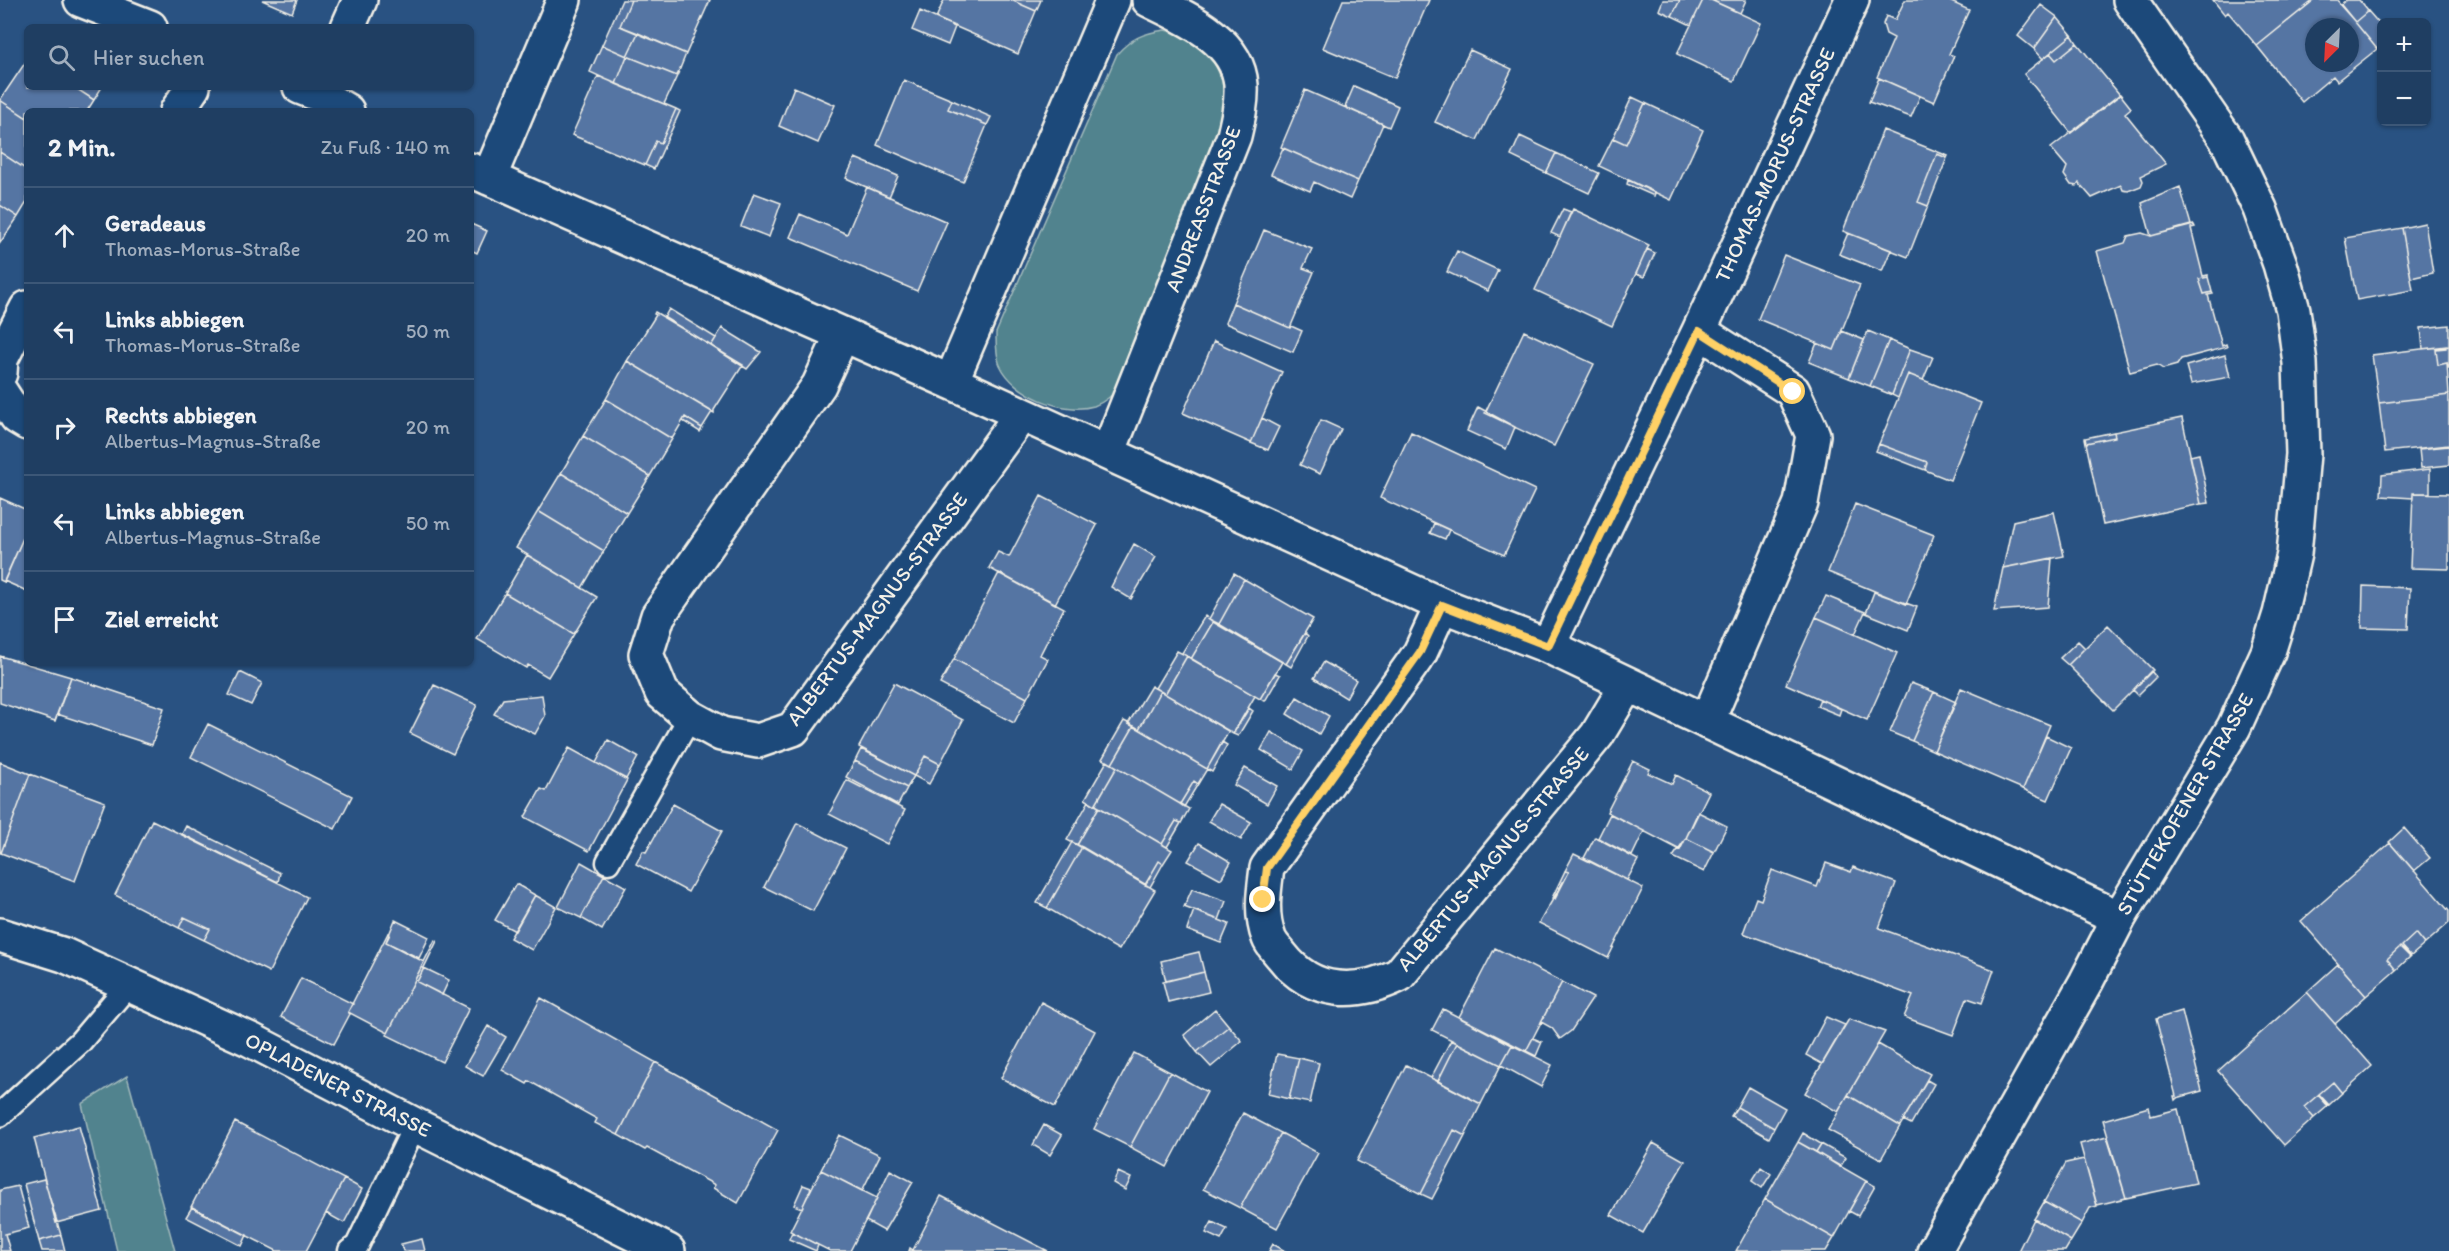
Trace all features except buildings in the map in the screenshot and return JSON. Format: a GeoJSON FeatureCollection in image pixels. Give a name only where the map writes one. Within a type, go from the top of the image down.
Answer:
{"type":"FeatureCollection","features":[{"type":"Feature","properties":{"kind":"street"},"geometry":{"type":"LineString","coordinates":[[81,0],[142,24]]}},
{"type":"Feature","properties":{"kind":"street"},"geometry":{"type":"LineString","coordinates":[[349,24],[360,0]]}},
{"type":"Feature","properties":{"kind":"street"},"geometry":{"type":"LineString","coordinates":[[564,0],[480,174],[951,382],[1442,605],[1548,646],[2119,918]]}},
{"type":"Feature","properties":{"kind":"street"},"geometry":{"type":"LineString","coordinates":[[951,382],[1113,0]]}},
{"type":"Feature","properties":{"kind":"street","name":"ANDREASSTRASSE"},"geometry":{"type":"LineString","coordinates":[[1108,453],[1234,136],[1240,108],[1241,83],[1236,64],[1225,48],[1206,31],[1149,0]]}},
{"type":"Feature","properties":{"kind":"street","name":"THOMAS-MORUS-STRASSE"},"geometry":{"type":"LineString","coordinates":[[1548,646],[1699,331],[1852,0]]}},
{"type":"Feature","properties":{"kind":"street","name":"STÜTTEKOFENER STRASSE"},"geometry":{"type":"LineString","coordinates":[[1934,1251],[2086,982],[2119,918],[2234,727],[2268,652],[2280,614],[2294,554],[2303,454],[2300,363],[2293,310],[2280,264],[2260,209],[2227,140],[2130,0]]}},
{"type":"Feature","properties":{"kind":"street"},"geometry":{"type":"LineString","coordinates":[[179,108],[191,90]]}},
{"type":"Feature","properties":{"kind":"street"},"geometry":{"type":"LineString","coordinates":[[315,90],[342,108]]}},
{"type":"Feature","properties":{"kind":"street"},"geometry":{"type":"LineString","coordinates":[[0,373],[1,359],[24,314]]}},
{"type":"Feature","properties":{"kind":"street"},"geometry":{"type":"LineString","coordinates":[[1699,331],[1793,392],[1813,435],[1801,503],[1707,722]]}},
{"type":"Feature","properties":{"kind":"street","name":"ALBERTUS-MAGNUS-STRASSE"},"geometry":{"type":"LineString","coordinates":[[842,335],[819,385],[658,616],[646,654],[662,693],[690,717],[721,735],[758,741],[793,729],[1021,415]]}},
{"type":"Feature","properties":{"kind":"street"},"geometry":{"type":"LineString","coordinates":[[0,391],[17,417],[24,421]]}},
{"type":"Feature","properties":{"kind":"street","name":"ALBERTUS-MAGNUS-STRASSE"},"geometry":{"type":"LineString","coordinates":[[1442,605],[1420,652],[1267,868],[1263,900],[1269,939],[1287,962],[1303,976],[1321,985],[1360,989],[1381,984],[1399,975],[1597,735],[1627,685]]}},
{"type":"Feature","properties":{"kind":"street","name":"OPLADENER STRASSE"},"geometry":{"type":"LineString","coordinates":[[0,935],[64,955],[130,983],[250,1040],[668,1251]]}},
{"type":"Feature","properties":{"kind":"lane"},"geometry":{"type":"LineString","coordinates":[[608,862],[690,717]]}},
{"type":"Feature","properties":{"kind":"lane"},"geometry":{"type":"LineString","coordinates":[[0,1115],[80,1042],[130,983]]}},
{"type":"Feature","properties":{"kind":"lane"},"geometry":{"type":"LineString","coordinates":[[350,1251],[357,1246],[415,1125]]}},
{"type":"Feature","properties":{"kind":"green space"},"geometry":{"type":"Polygon","coordinates":[[[1165,30],[1193,41],[1211,58],[1222,82],[1226,111],[1120,387],[1094,406],[1068,408],[1054,405],[1028,394],[1007,376],[998,358],[996,333],[1117,54],[1138,37],[1165,30]]]}},
{"type":"Feature","properties":{"kind":"green space"},"geometry":{"type":"Polygon","coordinates":[[[127,1076],[175,1251],[117,1251],[82,1104],[127,1076]]]}},
{"type":"Feature","properties":{"kind":"route"},"geometry":{"type":"LineString","coordinates":[[1263,900],[1267,868],[1420,652],[1442,605],[1548,646],[1699,331],[1793,392]]}}]}
